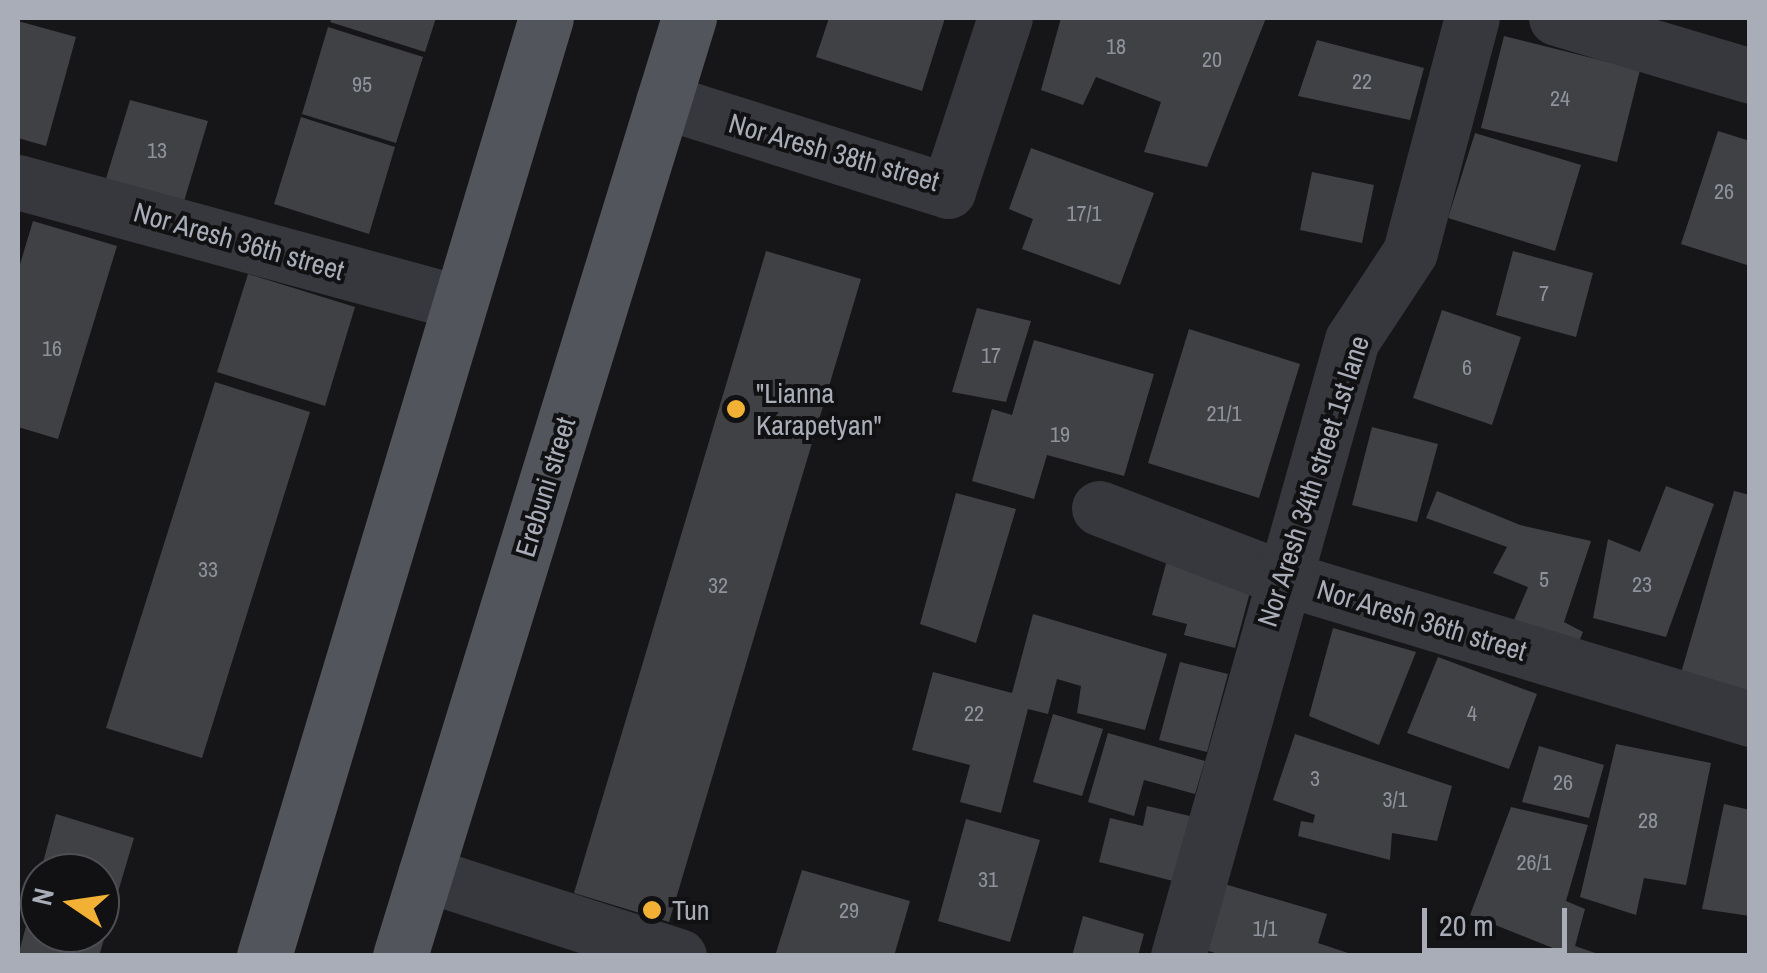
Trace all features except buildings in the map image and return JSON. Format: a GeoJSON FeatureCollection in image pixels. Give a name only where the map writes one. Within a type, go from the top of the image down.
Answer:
{"type":"FeatureCollection","features":[{"type":"Feature","properties":{"kind":"main road"},"geometry":{"type":"LineString","coordinates":[[264,956],[546,18]]}},
{"type":"Feature","properties":{"kind":"main road","name":"Erebuni street"},"geometry":{"type":"LineString","coordinates":[[400,956],[688,18]]}},
{"type":"Feature","properties":{"kind":"street","name":"Nor Aresh 38th street"},"geometry":{"type":"LineString","coordinates":[[663,100],[948,191],[1006,18]]}},
{"type":"Feature","properties":{"kind":"street","name":"Nor Aresh 34th street 1st lane"},"geometry":{"type":"LineString","coordinates":[[1178,956],[1280,578],[1352,340],[1410,252],[1472,18]]}},
{"type":"Feature","properties":{"kind":"street"},"geometry":{"type":"LineString","coordinates":[[1556,18],[1750,76]]}},
{"type":"Feature","properties":{"kind":"street","name":"Nor Aresh 36th street"},"geometry":{"type":"LineString","coordinates":[[18,182],[459,304]]}},
{"type":"Feature","properties":{"kind":"street","name":"Nor Aresh 36th street"},"geometry":{"type":"LineString","coordinates":[[1099,508],[1280,578],[1750,719]]}},
{"type":"Feature","properties":{"kind":"street"},"geometry":{"type":"LineString","coordinates":[[425,874],[679,956]]}},
{"type":"Feature","properties":{"kind":"place","name":"\"Lianna Karapetyan\""},"geometry":{"type":"Point","coordinates":[736,409]}},
{"type":"Feature","properties":{"kind":"place","name":"Tun"},"geometry":{"type":"Point","coordinates":[652,910]}}]}
